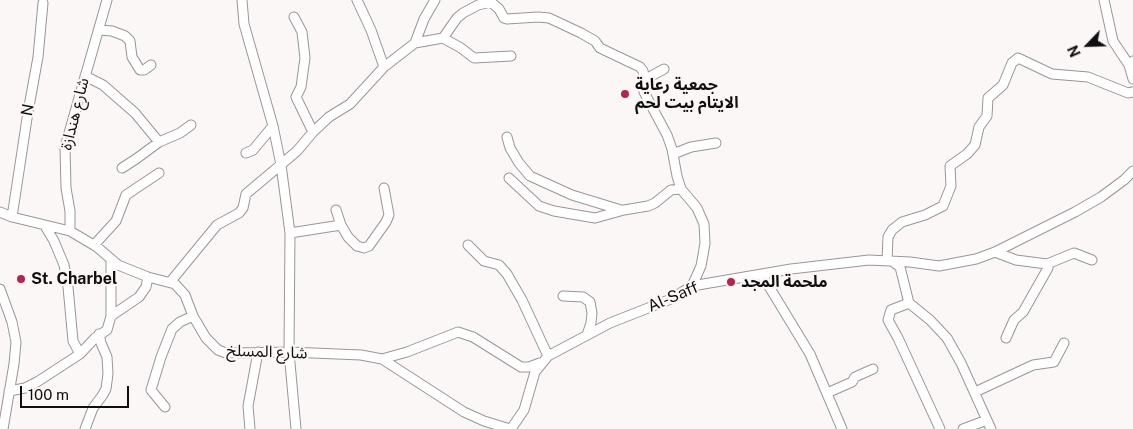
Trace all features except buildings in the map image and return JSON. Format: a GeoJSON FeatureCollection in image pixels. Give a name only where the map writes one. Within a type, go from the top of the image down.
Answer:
{"type":"FeatureCollection","features":[{"type":"Feature","properties":{"kind":"street","name":"شارع هندازة"},"geometry":{"type":"LineString","coordinates":[[70,231],[65,148],[107,0]]}},
{"type":"Feature","properties":{"kind":"street"},"geometry":{"type":"LineString","coordinates":[[242,0],[244,24],[273,126],[281,165],[290,233],[289,352],[296,429]]}},
{"type":"Feature","properties":{"kind":"street"},"geometry":{"type":"LineString","coordinates":[[357,0],[371,30],[384,67]]}},
{"type":"Feature","properties":{"kind":"street"},"geometry":{"type":"LineString","coordinates":[[415,43],[424,19],[435,0]]}},
{"type":"Feature","properties":{"kind":"street"},"geometry":{"type":"LineString","coordinates":[[1104,0],[1113,41],[1131,63],[1133,79]]}},
{"type":"Feature","properties":{"kind":"street"},"geometry":{"type":"LineString","coordinates":[[443,38],[457,18],[463,13],[495,1],[494,4],[501,15],[507,19],[549,18],[568,26],[594,41],[600,48],[638,66],[643,71],[644,92],[667,134],[682,189],[697,208],[704,224],[705,243],[701,266],[692,286]]}},
{"type":"Feature","properties":{"kind":"street","name":"N"},"geometry":{"type":"LineString","coordinates":[[12,217],[38,57],[43,3]]}},
{"type":"Feature","properties":{"kind":"street"},"geometry":{"type":"LineString","coordinates":[[294,16],[302,32],[305,58],[301,88],[296,97],[313,132]]}},
{"type":"Feature","properties":{"kind":"street"},"geometry":{"type":"LineString","coordinates":[[99,30],[126,36],[130,41],[132,57],[140,70],[144,70],[150,65]]}},
{"type":"Feature","properties":{"kind":"street"},"geometry":{"type":"LineString","coordinates":[[0,212],[45,226],[70,231],[94,245],[118,265],[148,277],[171,281],[217,225],[239,213],[243,208],[246,194],[297,151],[329,117],[350,104],[384,67],[415,43],[443,38],[474,58],[511,56]]}},
{"type":"Feature","properties":{"kind":"street"},"geometry":{"type":"LineString","coordinates":[[991,429],[961,363],[947,338],[909,303],[900,268],[889,261],[888,237],[892,230],[902,222],[925,215],[943,206],[951,186],[950,166],[967,154],[975,145],[979,127],[987,116],[988,98],[1003,85],[1012,63],[1018,58],[1052,74],[1088,77],[1128,93],[1133,92]]}},
{"type":"Feature","properties":{"kind":"street"},"geometry":{"type":"LineString","coordinates":[[644,80],[664,69]]}},
{"type":"Feature","properties":{"kind":"street"},"geometry":{"type":"LineString","coordinates":[[85,76],[103,85],[135,113],[159,142]]}},
{"type":"Feature","properties":{"kind":"street"},"geometry":{"type":"LineString","coordinates":[[122,168],[136,160],[159,142],[180,133],[191,125]]}},
{"type":"Feature","properties":{"kind":"street"},"geometry":{"type":"LineString","coordinates":[[246,153],[253,150],[273,126]]}},
{"type":"Feature","properties":{"kind":"street"},"geometry":{"type":"LineString","coordinates":[[507,137],[510,148],[530,176],[572,195],[624,210]]}},
{"type":"Feature","properties":{"kind":"street"},"geometry":{"type":"LineString","coordinates":[[673,154],[691,147],[716,142]]}},
{"type":"Feature","properties":{"kind":"street","name":"Al-Saff"},"geometry":{"type":"LineString","coordinates":[[510,429],[524,410],[535,372],[540,363],[548,356],[635,312],[671,299],[692,286],[791,269],[869,260],[915,262],[939,266],[976,259],[995,252],[1101,197],[1133,171]]}},
{"type":"Feature","properties":{"kind":"street"},"geometry":{"type":"LineString","coordinates":[[94,245],[116,221],[126,196],[159,173]]}},
{"type":"Feature","properties":{"kind":"street"},"geometry":{"type":"LineString","coordinates":[[509,178],[539,206],[554,211],[595,218],[648,206],[671,190],[682,189]]}},
{"type":"Feature","properties":{"kind":"street"},"geometry":{"type":"LineString","coordinates":[[336,210],[341,225],[348,237],[357,246],[364,248],[370,246],[389,215],[384,188]]}},
{"type":"Feature","properties":{"kind":"street"},"geometry":{"type":"LineString","coordinates":[[290,233],[341,225]]}},
{"type":"Feature","properties":{"kind":"street"},"geometry":{"type":"LineString","coordinates":[[45,226],[54,241],[64,265],[74,341],[80,354]]}},
{"type":"Feature","properties":{"kind":"street"},"geometry":{"type":"LineString","coordinates":[[468,245],[484,261],[499,265],[507,274],[522,300],[548,356]]}},
{"type":"Feature","properties":{"kind":"street"},"geometry":{"type":"LineString","coordinates":[[995,252],[1016,260],[1047,264],[1074,253],[1092,260]]}},
{"type":"Feature","properties":{"kind":"street"},"geometry":{"type":"LineString","coordinates":[[9,391],[25,388],[37,382],[80,354],[100,334],[107,330],[111,316],[111,260]]}},
{"type":"Feature","properties":{"kind":"street"},"geometry":{"type":"LineString","coordinates":[[903,277],[915,262]]}},
{"type":"Feature","properties":{"kind":"street"},"geometry":{"type":"LineString","coordinates":[[1006,338],[1014,320],[1023,312],[1048,268],[1047,264]]}},
{"type":"Feature","properties":{"kind":"street"},"geometry":{"type":"LineString","coordinates":[[762,275],[810,354],[842,429]]}},
{"type":"Feature","properties":{"kind":"street"},"geometry":{"type":"LineString","coordinates":[[111,316],[140,297],[146,287],[148,277]]}},
{"type":"Feature","properties":{"kind":"street","name":"شارع المسلخ"},"geometry":{"type":"LineString","coordinates":[[171,281],[180,288],[206,338],[218,350],[226,353],[289,352],[361,355],[382,359],[464,412],[484,421],[510,429]]}},
{"type":"Feature","properties":{"kind":"street"},"geometry":{"type":"LineString","coordinates":[[0,289],[12,322],[16,342],[3,429]]}},
{"type":"Feature","properties":{"kind":"street"},"geometry":{"type":"LineString","coordinates":[[563,296],[583,297],[590,302],[592,313],[587,335]]}},
{"type":"Feature","properties":{"kind":"street"},"geometry":{"type":"LineString","coordinates":[[909,303],[891,310],[888,320],[940,429]]}},
{"type":"Feature","properties":{"kind":"street"},"geometry":{"type":"LineString","coordinates":[[165,407],[151,390],[160,357],[172,330],[180,322],[194,316]]}},
{"type":"Feature","properties":{"kind":"street"},"geometry":{"type":"LineString","coordinates":[[382,359],[402,354],[458,332],[473,338],[521,368],[540,363]]}},
{"type":"Feature","properties":{"kind":"street"},"geometry":{"type":"LineString","coordinates":[[85,429],[93,408],[102,396],[107,381],[109,365],[101,343],[100,334]]}},
{"type":"Feature","properties":{"kind":"street"},"geometry":{"type":"LineString","coordinates":[[974,392],[1033,365],[1054,362],[1064,343]]}},
{"type":"Feature","properties":{"kind":"street"},"geometry":{"type":"LineString","coordinates":[[250,429],[248,406],[258,352]]}},
{"type":"Feature","properties":{"kind":"street"},"geometry":{"type":"LineString","coordinates":[[827,393],[852,382],[855,377],[873,369]]}},
{"type":"Feature","properties":{"kind":"street"},"geometry":{"type":"LineString","coordinates":[[6,410],[8,416],[7,429]]}},
{"type":"Feature","properties":{"kind":"street"},"geometry":{"type":"LineString","coordinates":[[963,429],[987,420]]}},
{"type":"Feature","properties":{"kind":"place","name":"جمعية رعاية الايتام بيت لحم"},"geometry":{"type":"Point","coordinates":[625,94]}},
{"type":"Feature","properties":{"kind":"place","name":"St. Charbel"},"geometry":{"type":"Point","coordinates":[21,279]}},
{"type":"Feature","properties":{"kind":"place","name":"ملحمة المجد"},"geometry":{"type":"Point","coordinates":[731,282]}}]}
